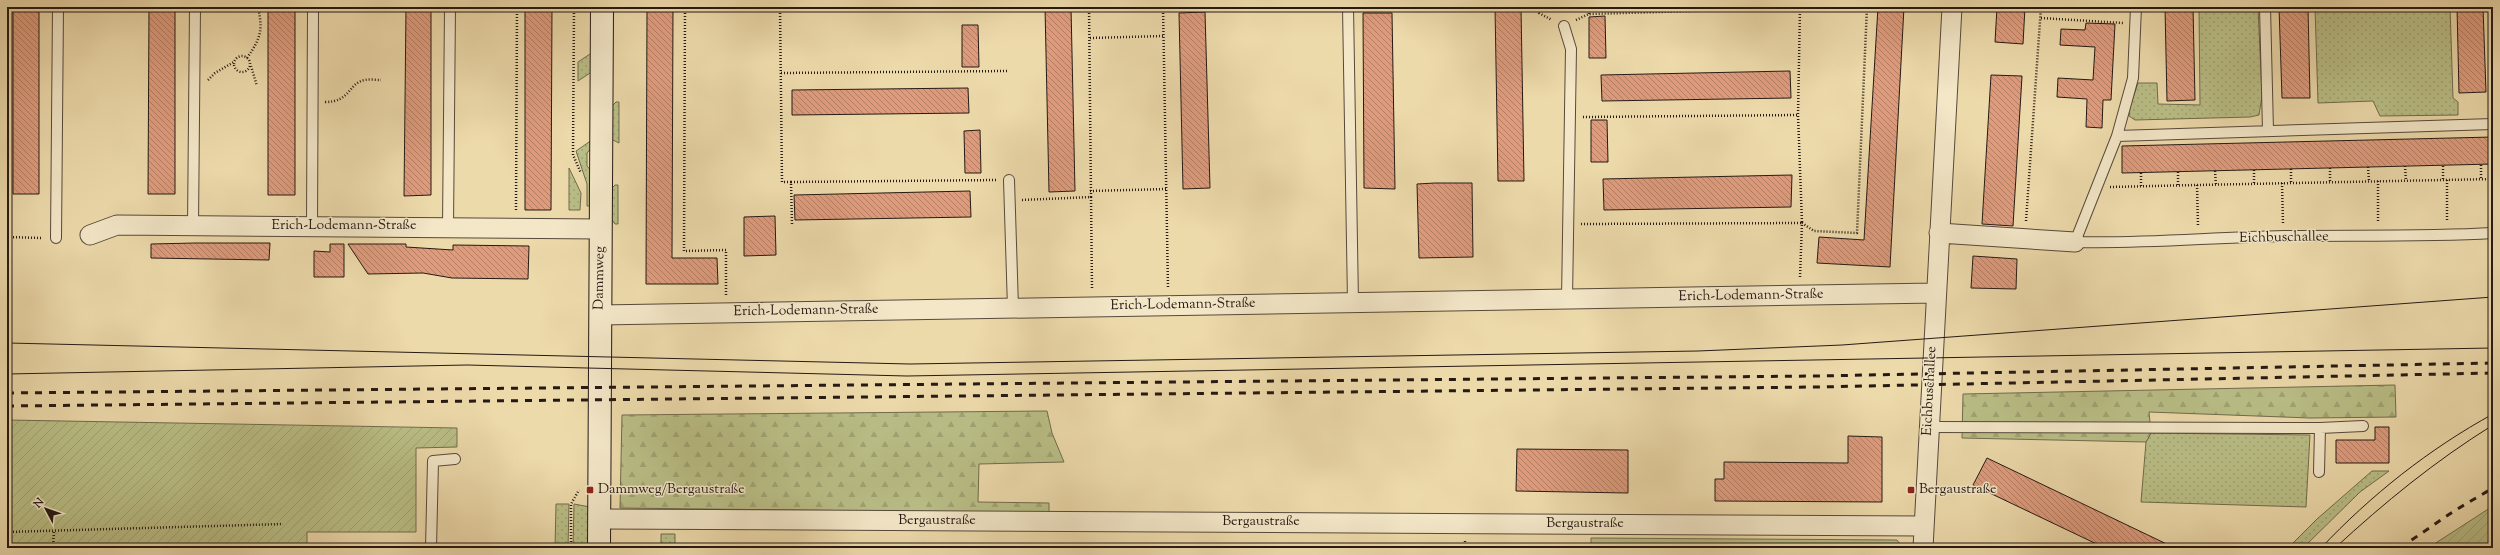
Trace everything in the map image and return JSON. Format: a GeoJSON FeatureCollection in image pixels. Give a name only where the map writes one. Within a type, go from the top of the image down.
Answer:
{"type":"FeatureCollection","features":[{"type":"Feature","properties":{"kind":"street","name":"Dammweg"},"geometry":{"type":"LineString","coordinates":[[599,548],[602,7]]}},
{"type":"Feature","properties":{"kind":"street","name":"Eichbuschallee"},"geometry":{"type":"LineString","coordinates":[[1923,548],[1928,428],[1952,7]]}},
{"type":"Feature","properties":{"kind":"street","name":"Erich-Lodemann-Straße"},"geometry":{"type":"LineString","coordinates":[[90,236],[116,225],[312,225],[601,229]]}},
{"type":"Feature","properties":{"kind":"street","name":"Eichbuschallee"},"geometry":{"type":"LineString","coordinates":[[1939,233],[2075,242]]}},
{"type":"Feature","properties":{"kind":"street","name":"Erich-Lodemann-Straße"},"geometry":{"type":"LineString","coordinates":[[600,315],[1936,293]]}},
{"type":"Feature","properties":{"kind":"street","name":"Bergaustraße"},"geometry":{"type":"LineString","coordinates":[[599,519],[1924,526]]}},
{"type":"Feature","properties":{"kind":"lane"},"geometry":{"type":"LineString","coordinates":[[56,238],[58,7]]}},
{"type":"Feature","properties":{"kind":"lane"},"geometry":{"type":"LineString","coordinates":[[193,226],[195,7]]}},
{"type":"Feature","properties":{"kind":"lane"},"geometry":{"type":"LineString","coordinates":[[312,225],[313,7]]}},
{"type":"Feature","properties":{"kind":"lane"},"geometry":{"type":"LineString","coordinates":[[448,227],[450,7]]}},
{"type":"Feature","properties":{"kind":"lane"},"geometry":{"type":"LineString","coordinates":[[1348,7],[1353,302]]}},
{"type":"Feature","properties":{"kind":"lane"},"geometry":{"type":"LineString","coordinates":[[2075,242],[2116,136],[2133,78],[2136,7]]}},
{"type":"Feature","properties":{"kind":"lane"},"geometry":{"type":"LineString","coordinates":[[2265,7],[2268,131]]}},
{"type":"Feature","properties":{"kind":"lane"},"geometry":{"type":"LineString","coordinates":[[1564,26],[1571,49],[1567,299]]}},
{"type":"Feature","properties":{"kind":"lane"},"geometry":{"type":"LineString","coordinates":[[2116,136],[2493,124]]}},
{"type":"Feature","properties":{"kind":"lane"},"geometry":{"type":"LineString","coordinates":[[1009,180],[1013,308]]}},
{"type":"Feature","properties":{"kind":"lane","name":"Eichbuschallee"},"geometry":{"type":"LineString","coordinates":[[2075,242],[2198,241],[2284,236],[2447,236],[2493,233]]}},
{"type":"Feature","properties":{"kind":"lane"},"geometry":{"type":"LineString","coordinates":[[1928,428],[2320,428],[2363,426]]}},
{"type":"Feature","properties":{"kind":"lane"},"geometry":{"type":"LineString","coordinates":[[2318,472],[2320,428]]}},
{"type":"Feature","properties":{"kind":"lane"},"geometry":{"type":"LineString","coordinates":[[431,548],[433,461],[455,459]]}},
{"type":"Feature","properties":{"kind":"path"},"geometry":{"type":"LineString","coordinates":[[247,58],[256,44],[262,27],[258,7]]}},
{"type":"Feature","properties":{"kind":"path"},"geometry":{"type":"LineString","coordinates":[[516,227],[517,7]]}},
{"type":"Feature","properties":{"kind":"path"},"geometry":{"type":"LineString","coordinates":[[574,7],[574,155],[583,179]]}},
{"type":"Feature","properties":{"kind":"path"},"geometry":{"type":"LineString","coordinates":[[685,7],[684,251],[726,250],[726,313]]}},
{"type":"Feature","properties":{"kind":"path"},"geometry":{"type":"LineString","coordinates":[[780,7],[782,182],[1009,180]]}},
{"type":"Feature","properties":{"kind":"path"},"geometry":{"type":"LineString","coordinates":[[1089,7],[1090,191],[1093,306]]}},
{"type":"Feature","properties":{"kind":"path"},"geometry":{"type":"LineString","coordinates":[[1163,7],[1168,305]]}},
{"type":"Feature","properties":{"kind":"path"},"geometry":{"type":"LineString","coordinates":[[1538,7],[1539,13],[1564,26],[1589,14],[1800,7],[1798,115],[1802,223],[1800,295]]}},
{"type":"Feature","properties":{"kind":"path"},"geometry":{"type":"LineString","coordinates":[[1589,14],[1590,7]]}},
{"type":"Feature","properties":{"kind":"path"},"geometry":{"type":"LineString","coordinates":[[1569,224],[1802,223],[1814,231],[1857,233],[1866,7]]}},
{"type":"Feature","properties":{"kind":"path"},"geometry":{"type":"LineString","coordinates":[[2024,239],[2041,7]]}},
{"type":"Feature","properties":{"kind":"path"},"geometry":{"type":"LineString","coordinates":[[2041,18],[2136,23]]}},
{"type":"Feature","properties":{"kind":"path"},"geometry":{"type":"LineString","coordinates":[[1090,38],[1163,36]]}},
{"type":"Feature","properties":{"kind":"path"},"geometry":{"type":"LineString","coordinates":[[194,88],[202,86],[215,73],[234,62],[239,56],[247,58],[257,86]]}},
{"type":"Feature","properties":{"kind":"path"},"geometry":{"type":"LineString","coordinates":[[234,62],[236,70],[243,72],[249,68],[250,63]]}},
{"type":"Feature","properties":{"kind":"path"},"geometry":{"type":"LineString","coordinates":[[781,73],[1007,71]]}},
{"type":"Feature","properties":{"kind":"path"},"geometry":{"type":"LineString","coordinates":[[313,102],[342,100],[358,83],[365,80],[381,80]]}},
{"type":"Feature","properties":{"kind":"path"},"geometry":{"type":"LineString","coordinates":[[1570,117],[1798,115]]}},
{"type":"Feature","properties":{"kind":"path"},"geometry":{"type":"LineString","coordinates":[[2481,165],[2481,179]]}},
{"type":"Feature","properties":{"kind":"path"},"geometry":{"type":"LineString","coordinates":[[2405,166],[2406,180]]}},
{"type":"Feature","properties":{"kind":"path"},"geometry":{"type":"LineString","coordinates":[[2443,166],[2447,236]]}},
{"type":"Feature","properties":{"kind":"path"},"geometry":{"type":"LineString","coordinates":[[2368,167],[2369,181]]}},
{"type":"Feature","properties":{"kind":"path"},"geometry":{"type":"LineString","coordinates":[[2330,168],[2330,182]]}},
{"type":"Feature","properties":{"kind":"path"},"geometry":{"type":"LineString","coordinates":[[2291,169],[2292,183]]}},
{"type":"Feature","properties":{"kind":"path"},"geometry":{"type":"LineString","coordinates":[[2254,170],[2254,184]]}},
{"type":"Feature","properties":{"kind":"path"},"geometry":{"type":"LineString","coordinates":[[2215,171],[2216,185]]}},
{"type":"Feature","properties":{"kind":"path"},"geometry":{"type":"LineString","coordinates":[[2178,172],[2178,186]]}},
{"type":"Feature","properties":{"kind":"path"},"geometry":{"type":"LineString","coordinates":[[2141,173],[2141,187]]}},
{"type":"Feature","properties":{"kind":"path"},"geometry":{"type":"LineString","coordinates":[[2097,188],[2493,178]]}},
{"type":"Feature","properties":{"kind":"path"},"geometry":{"type":"LineString","coordinates":[[2378,181],[2378,237]]}},
{"type":"Feature","properties":{"kind":"path"},"geometry":{"type":"LineString","coordinates":[[791,182],[792,224]]}},
{"type":"Feature","properties":{"kind":"path"},"geometry":{"type":"LineString","coordinates":[[2282,183],[2284,236]]}},
{"type":"Feature","properties":{"kind":"path"},"geometry":{"type":"LineString","coordinates":[[2197,186],[2198,241]]}},
{"type":"Feature","properties":{"kind":"path"},"geometry":{"type":"LineString","coordinates":[[1090,191],[1166,190]]}},
{"type":"Feature","properties":{"kind":"path"},"geometry":{"type":"LineString","coordinates":[[1010,201],[1091,197]]}},
{"type":"Feature","properties":{"kind":"path"},"geometry":{"type":"LineString","coordinates":[[571,548],[571,504],[577,494]]}},
{"type":"Feature","properties":{"kind":"path"},"geometry":{"type":"LineString","coordinates":[[7,532],[283,524]]}},
{"type":"Feature","properties":{"kind":"path"},"geometry":{"type":"LineString","coordinates":[[53,548],[54,531]]}},
{"type":"Feature","properties":{"kind":"green space"},"geometry":{"type":"Polygon","coordinates":[[[2199,7],[2258,7],[2262,96],[2259,115],[2250,117],[2135,120],[2129,116],[2130,107],[2138,83],[2157,83],[2158,104],[2200,105],[2199,7]]]}},
{"type":"Feature","properties":{"kind":"green space"},"geometry":{"type":"Polygon","coordinates":[[[2315,7],[2450,7],[2453,98],[2458,102],[2458,115],[2380,116],[2373,101],[2318,103],[2315,7]]]}},
{"type":"Feature","properties":{"kind":"green space"},"geometry":{"type":"Polygon","coordinates":[[[593,52],[593,71],[578,81],[578,62],[593,52]]]}},
{"type":"Feature","properties":{"kind":"green space"},"geometry":{"type":"Polygon","coordinates":[[[616,102],[619,102],[619,143],[611,139],[611,107],[616,102]]]}},
{"type":"Feature","properties":{"kind":"green space"},"geometry":{"type":"Polygon","coordinates":[[[592,140],[592,147],[587,153],[587,166],[592,172],[592,206],[587,206],[587,184],[576,151],[592,140]]]}},
{"type":"Feature","properties":{"kind":"green space"},"geometry":{"type":"Polygon","coordinates":[[[569,168],[581,193],[580,210],[569,210],[569,168]]]}},
{"type":"Feature","properties":{"kind":"green space"},"geometry":{"type":"Polygon","coordinates":[[[615,185],[618,185],[618,224],[615,224],[610,218],[610,190],[615,185]]]}},
{"type":"Feature","properties":{"kind":"green space"},"geometry":{"type":"Polygon","coordinates":[[[2395,385],[2396,417],[2310,418],[2149,412],[2151,433],[2146,442],[1962,438],[1963,394],[2395,385]]]}},
{"type":"Feature","properties":{"kind":"green space"},"geometry":{"type":"Polygon","coordinates":[[[1047,411],[1052,433],[1064,462],[979,464],[978,502],[1049,503],[1049,513],[620,508],[622,415],[1047,411]]]}},
{"type":"Feature","properties":{"kind":"green space"},"geometry":{"type":"Polygon","coordinates":[[[7,420],[457,428],[457,447],[416,448],[416,532],[307,532],[307,548],[7,548],[7,420]]]}},
{"type":"Feature","properties":{"kind":"green space"},"geometry":{"type":"Polygon","coordinates":[[[2151,433],[2310,435],[2306,507],[2141,502],[2146,442],[2151,433]]]}},
{"type":"Feature","properties":{"kind":"green space"},"geometry":{"type":"Polygon","coordinates":[[[2372,471],[2389,471],[2360,492],[2303,548],[2288,548],[2317,519],[2372,471]]]}},
{"type":"Feature","properties":{"kind":"green space"},"geometry":{"type":"Polygon","coordinates":[[[556,504],[569,504],[568,548],[555,548],[556,504]]]}},
{"type":"Feature","properties":{"kind":"green space"},"geometry":{"type":"Polygon","coordinates":[[[574,504],[590,507],[590,548],[573,548],[574,504]]]}},
{"type":"Feature","properties":{"kind":"green space"},"geometry":{"type":"Polygon","coordinates":[[[2493,506],[2493,548],[2428,548],[2493,506]]]}},
{"type":"Feature","properties":{"kind":"green space"},"geometry":{"type":"Polygon","coordinates":[[[661,534],[675,534],[675,546],[661,546],[661,534]]]}},
{"type":"Feature","properties":{"kind":"green space"},"geometry":{"type":"Polygon","coordinates":[[[1591,538],[1897,540],[1903,548],[1591,548],[1591,538]]]}},
{"type":"Feature","properties":{"kind":"building"},"geometry":{"type":"Polygon","coordinates":[[[13,7],[39,7],[39,194],[13,194],[13,7]]]}},
{"type":"Feature","properties":{"kind":"building"},"geometry":{"type":"Polygon","coordinates":[[[149,7],[175,7],[175,194],[148,194],[149,7]]]}},
{"type":"Feature","properties":{"kind":"building"},"geometry":{"type":"Polygon","coordinates":[[[268,7],[295,7],[295,195],[268,195],[268,7]]]}},
{"type":"Feature","properties":{"kind":"building"},"geometry":{"type":"Polygon","coordinates":[[[406,7],[431,7],[431,195],[404,196],[406,7]]]}},
{"type":"Feature","properties":{"kind":"building"},"geometry":{"type":"Polygon","coordinates":[[[525,7],[552,7],[551,210],[525,210],[525,7]]]}},
{"type":"Feature","properties":{"kind":"building"},"geometry":{"type":"Polygon","coordinates":[[[647,7],[673,7],[672,258],[717,258],[718,284],[646,284],[647,7]]]}},
{"type":"Feature","properties":{"kind":"building"},"geometry":{"type":"Polygon","coordinates":[[[1045,7],[1071,7],[1075,191],[1049,192],[1045,7]]]}},
{"type":"Feature","properties":{"kind":"building"},"geometry":{"type":"Polygon","coordinates":[[[1495,7],[1521,7],[1524,181],[1498,181],[1495,7]]]}},
{"type":"Feature","properties":{"kind":"building"},"geometry":{"type":"Polygon","coordinates":[[[1878,7],[1904,7],[1890,267],[1817,263],[1819,237],[1864,240],[1878,7]]]}},
{"type":"Feature","properties":{"kind":"building"},"geometry":{"type":"Polygon","coordinates":[[[1997,7],[2025,7],[2023,44],[1995,42],[1997,7]]]}},
{"type":"Feature","properties":{"kind":"building"},"geometry":{"type":"Polygon","coordinates":[[[2165,7],[2193,7],[2195,100],[2167,101],[2165,7]]]}},
{"type":"Feature","properties":{"kind":"building"},"geometry":{"type":"Polygon","coordinates":[[[2279,7],[2308,7],[2310,98],[2282,98],[2279,7]]]}},
{"type":"Feature","properties":{"kind":"building"},"geometry":{"type":"Polygon","coordinates":[[[2457,7],[2483,7],[2486,92],[2459,93],[2457,7]]]}},
{"type":"Feature","properties":{"kind":"building"},"geometry":{"type":"Polygon","coordinates":[[[1205,12],[1210,188],[1183,189],[1179,13],[1205,12]]]}},
{"type":"Feature","properties":{"kind":"building"},"geometry":{"type":"Polygon","coordinates":[[[1363,13],[1392,13],[1395,189],[1364,188],[1363,13]]]}},
{"type":"Feature","properties":{"kind":"building"},"geometry":{"type":"Polygon","coordinates":[[[1605,16],[1606,58],[1589,58],[1589,17],[1605,16]]]}},
{"type":"Feature","properties":{"kind":"building"},"geometry":{"type":"Polygon","coordinates":[[[2086,23],[2115,24],[2111,100],[2103,100],[2102,128],[2086,127],[2087,99],[2057,97],[2058,78],[2093,80],[2095,47],[2060,45],[2061,29],[2085,30],[2086,23]]]}},
{"type":"Feature","properties":{"kind":"building"},"geometry":{"type":"Polygon","coordinates":[[[962,25],[978,25],[979,67],[962,67],[962,25]]]}},
{"type":"Feature","properties":{"kind":"building"},"geometry":{"type":"Polygon","coordinates":[[[1790,71],[1791,98],[1602,101],[1601,75],[1790,71]]]}},
{"type":"Feature","properties":{"kind":"building"},"geometry":{"type":"Polygon","coordinates":[[[1991,75],[2022,76],[2013,226],[1982,224],[1991,75]]]}},
{"type":"Feature","properties":{"kind":"building"},"geometry":{"type":"Polygon","coordinates":[[[968,88],[969,113],[792,115],[792,90],[968,88]]]}},
{"type":"Feature","properties":{"kind":"building"},"geometry":{"type":"Polygon","coordinates":[[[1591,120],[1607,120],[1608,162],[1591,162],[1591,120]]]}},
{"type":"Feature","properties":{"kind":"building"},"geometry":{"type":"Polygon","coordinates":[[[980,130],[981,173],[965,173],[964,131],[980,130]]]}},
{"type":"Feature","properties":{"kind":"building"},"geometry":{"type":"Polygon","coordinates":[[[2493,137],[2493,164],[2122,173],[2122,146],[2493,137]]]}},
{"type":"Feature","properties":{"kind":"building"},"geometry":{"type":"Polygon","coordinates":[[[1792,175],[1791,207],[1604,210],[1603,179],[1792,175]]]}},
{"type":"Feature","properties":{"kind":"building"},"geometry":{"type":"Polygon","coordinates":[[[1472,183],[1473,257],[1419,258],[1417,184],[1472,183]]]}},
{"type":"Feature","properties":{"kind":"building"},"geometry":{"type":"Polygon","coordinates":[[[970,191],[971,217],[795,220],[794,195],[970,191]]]}},
{"type":"Feature","properties":{"kind":"building"},"geometry":{"type":"Polygon","coordinates":[[[775,216],[776,255],[744,256],[744,217],[775,216]]]}},
{"type":"Feature","properties":{"kind":"building"},"geometry":{"type":"Polygon","coordinates":[[[270,243],[269,260],[151,258],[151,244],[270,243]]]}},
{"type":"Feature","properties":{"kind":"building"},"geometry":{"type":"Polygon","coordinates":[[[330,244],[344,244],[344,277],[314,277],[314,251],[330,252],[330,244]]]}},
{"type":"Feature","properties":{"kind":"building"},"geometry":{"type":"Polygon","coordinates":[[[348,244],[406,244],[406,247],[453,250],[453,245],[529,246],[528,279],[452,278],[423,273],[368,274],[348,244]]]}},
{"type":"Feature","properties":{"kind":"building"},"geometry":{"type":"Polygon","coordinates":[[[1973,256],[2017,259],[2016,289],[1971,288],[1973,256]]]}},
{"type":"Feature","properties":{"kind":"building"},"geometry":{"type":"Polygon","coordinates":[[[2375,427],[2389,427],[2389,463],[2336,463],[2336,440],[2375,440],[2375,427]]]}},
{"type":"Feature","properties":{"kind":"building"},"geometry":{"type":"Polygon","coordinates":[[[1848,436],[1882,437],[1882,502],[1715,501],[1715,479],[1724,479],[1724,462],[1848,463],[1848,436]]]}},
{"type":"Feature","properties":{"kind":"building"},"geometry":{"type":"Polygon","coordinates":[[[1517,449],[1628,450],[1628,493],[1516,491],[1517,449]]]}},
{"type":"Feature","properties":{"kind":"building"},"geometry":{"type":"Polygon","coordinates":[[[1987,458],[2175,548],[2105,548],[1973,485],[1987,458]]]}},
{"type":"Feature","properties":{"kind":"tram line"},"geometry":{"type":"LineString","coordinates":[[7,343],[910,364],[1698,351],[1842,345],[2493,297]]}},
{"type":"Feature","properties":{"kind":"tram line"},"geometry":{"type":"LineString","coordinates":[[7,374],[467,365],[907,376],[2493,348]]}},
{"type":"Feature","properties":{"kind":"tram line"},"geometry":{"type":"LineString","coordinates":[[2321,548],[2340,528],[2402,474],[2446,442],[2493,414]]}},
{"type":"Feature","properties":{"kind":"tram line"},"geometry":{"type":"LineString","coordinates":[[2335,548],[2411,483],[2451,453],[2493,425]]}},
{"type":"Feature","properties":{"kind":"railway"},"geometry":{"type":"LineString","coordinates":[[7,393],[1816,376],[2493,363]]}},
{"type":"Feature","properties":{"kind":"railway"},"geometry":{"type":"LineString","coordinates":[[7,406],[1817,387],[2493,373]]}},
{"type":"Feature","properties":{"kind":"railway"},"geometry":{"type":"LineString","coordinates":[[2400,548],[2454,511],[2493,488]]}},
{"type":"Feature","properties":{"kind":"place","name":"Dammweg/Bergaustraße"},"geometry":{"type":"Point","coordinates":[590,490]}},
{"type":"Feature","properties":{"kind":"place","name":"Bergaustraße"},"geometry":{"type":"Point","coordinates":[1911,490]}}]}
